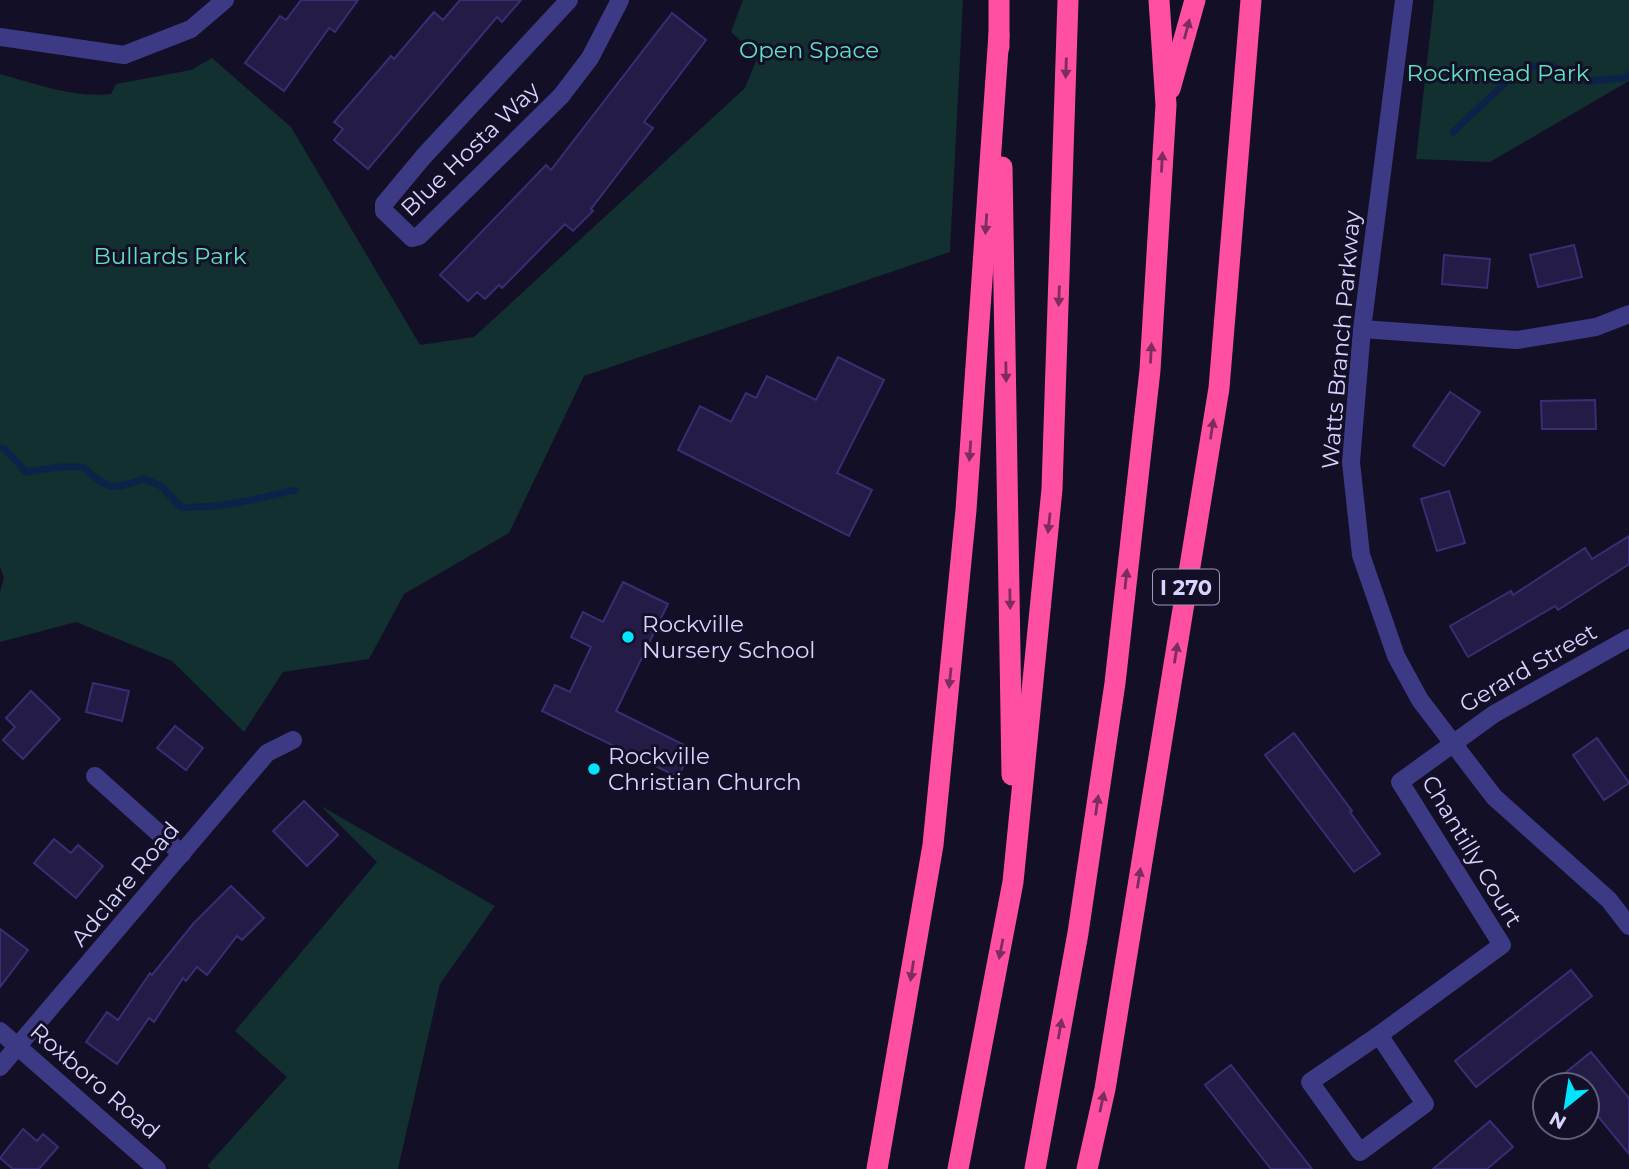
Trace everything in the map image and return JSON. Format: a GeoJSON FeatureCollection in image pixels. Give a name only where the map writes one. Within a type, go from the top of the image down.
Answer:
{"type":"FeatureCollection","features":[{"type":"Feature","properties":{"kind":"highway"},"geometry":{"type":"LineString","coordinates":[[999,0],[1013,882]]}},
{"type":"Feature","properties":{"kind":"highway"},"geometry":{"type":"LineString","coordinates":[[958,1169],[1013,882],[1052,489],[1068,0]]}},
{"type":"Feature","properties":{"kind":"highway","name":"I 270"},"geometry":{"type":"LineString","coordinates":[[1035,1169],[1078,933],[1115,683],[1150,370],[1166,105],[1159,0]]}},
{"type":"Feature","properties":{"kind":"highway"},"geometry":{"type":"LineString","coordinates":[[1166,105],[1195,0]]}},
{"type":"Feature","properties":{"kind":"highway","name":"I 270"},"geometry":{"type":"LineString","coordinates":[[1087,1169],[1105,1088],[1219,388],[1251,0]]}},
{"type":"Feature","properties":{"kind":"highway"},"geometry":{"type":"LineString","coordinates":[[877,1169],[934,831],[966,510],[999,34]]}},
{"type":"Feature","properties":{"kind":"highway"},"geometry":{"type":"LineString","coordinates":[[867,1169],[889,1109]]}},
{"type":"Feature","properties":{"kind":"street"},"geometry":{"type":"LineString","coordinates":[[0,37],[124,55],[191,29],[225,0]]}},
{"type":"Feature","properties":{"kind":"street","name":"Blue Hosta Way"},"geometry":{"type":"LineString","coordinates":[[569,0],[384,204],[384,211],[412,238],[419,236],[561,96],[590,58],[620,0]]}},
{"type":"Feature","properties":{"kind":"street","name":"Watts Branch Parkway"},"geometry":{"type":"LineString","coordinates":[[1404,0],[1362,329],[1351,462],[1361,555],[1396,656],[1420,700],[1494,797],[1609,900],[1629,926]]}},
{"type":"Feature","properties":{"kind":"street"},"geometry":{"type":"LineString","coordinates":[[1362,329],[1517,340],[1596,327],[1629,314]]}},
{"type":"Feature","properties":{"kind":"street","name":"Gerard Street"},"geometry":{"type":"LineString","coordinates":[[1453,742],[1494,714],[1629,638]]}},
{"type":"Feature","properties":{"kind":"street","name":"Adclare Road"},"geometry":{"type":"LineString","coordinates":[[0,1067],[267,753],[293,740]]}},
{"type":"Feature","properties":{"kind":"street","name":"Chantilly Court"},"geometry":{"type":"LineString","coordinates":[[1379,1034],[1502,945],[1400,782],[1453,742]]}},
{"type":"Feature","properties":{"kind":"street"},"geometry":{"type":"LineString","coordinates":[[95,776],[182,854]]}},
{"type":"Feature","properties":{"kind":"street","name":"Roxboro Road"},"geometry":{"type":"LineString","coordinates":[[0,1031],[157,1169]]}},
{"type":"Feature","properties":{"kind":"street"},"geometry":{"type":"LineString","coordinates":[[1379,1034],[1425,1104],[1360,1152],[1310,1082],[1379,1034]]}},
{"type":"Feature","properties":{"kind":"green space"},"geometry":{"type":"Polygon","coordinates":[[[743,0],[963,0],[950,252],[584,376],[509,533],[404,594],[369,659],[283,672],[244,732],[172,661],[76,622],[0,642],[0,592],[4,578],[0,567],[0,74],[69,92],[111,94],[116,84],[191,70],[212,58],[291,127],[420,345],[474,337],[745,88],[758,56],[731,32],[743,0]]]}},
{"type":"Feature","properties":{"kind":"green space","name":"Rockmead Park"},"geometry":{"type":"Polygon","coordinates":[[[1434,0],[1629,0],[1629,81],[1490,162],[1416,159],[1434,0]]]}},
{"type":"Feature","properties":{"kind":"green space"},"geometry":{"type":"Polygon","coordinates":[[[321,806],[495,906],[440,984],[398,1169],[211,1169],[207,1166],[287,1077],[235,1031],[377,862],[321,806]]]}},
{"type":"Feature","properties":{"kind":"building"},"geometry":{"type":"Polygon","coordinates":[[[301,0],[358,0],[335,32],[329,28],[284,91],[245,63],[280,16],[286,20],[301,0]]]}},
{"type":"Feature","properties":{"kind":"building"},"geometry":{"type":"Polygon","coordinates":[[[460,0],[521,0],[502,22],[497,17],[368,169],[334,140],[343,129],[334,122],[391,56],[394,59],[434,12],[443,20],[460,0]]]}},
{"type":"Feature","properties":{"kind":"building"},"geometry":{"type":"Polygon","coordinates":[[[672,13],[706,40],[644,122],[653,128],[591,209],[593,211],[573,231],[565,224],[502,288],[499,285],[485,299],[477,292],[468,301],[440,275],[546,165],[551,170],[672,13]]]}},
{"type":"Feature","properties":{"kind":"building"},"geometry":{"type":"Polygon","coordinates":[[[1574,245],[1582,277],[1538,287],[1530,255],[1574,245]]]}},
{"type":"Feature","properties":{"kind":"building"},"geometry":{"type":"Polygon","coordinates":[[[1444,255],[1490,259],[1487,288],[1442,284],[1444,255]]]}},
{"type":"Feature","properties":{"kind":"building"},"geometry":{"type":"Polygon","coordinates":[[[838,357],[884,380],[837,473],[872,490],[849,536],[678,450],[700,406],[731,422],[746,393],[756,398],[767,376],[816,400],[838,357]]]}},
{"type":"Feature","properties":{"kind":"building"},"geometry":{"type":"Polygon","coordinates":[[[1450,392],[1480,412],[1444,466],[1413,446],[1450,392]]]}},
{"type":"Feature","properties":{"kind":"building"},"geometry":{"type":"Polygon","coordinates":[[[1595,400],[1596,429],[1542,429],[1541,401],[1595,400]]]}},
{"type":"Feature","properties":{"kind":"building"},"geometry":{"type":"Polygon","coordinates":[[[1449,491],[1465,543],[1437,551],[1421,499],[1449,491]]]}},
{"type":"Feature","properties":{"kind":"building"},"geometry":{"type":"Polygon","coordinates":[[[1629,536],[1629,564],[1558,610],[1555,606],[1468,657],[1450,626],[1511,591],[1513,595],[1585,548],[1592,559],[1629,536]]]}},
{"type":"Feature","properties":{"kind":"building"},"geometry":{"type":"Polygon","coordinates":[[[623,582],[668,604],[616,711],[692,749],[678,777],[542,711],[555,685],[570,692],[591,647],[571,637],[583,612],[603,622],[623,582]]]}},
{"type":"Feature","properties":{"kind":"building"},"geometry":{"type":"Polygon","coordinates":[[[93,683],[129,691],[122,721],[86,712],[93,683]]]}},
{"type":"Feature","properties":{"kind":"building"},"geometry":{"type":"Polygon","coordinates":[[[31,691],[60,719],[23,759],[3,740],[15,727],[6,718],[31,691]]]}},
{"type":"Feature","properties":{"kind":"building"},"geometry":{"type":"Polygon","coordinates":[[[175,726],[203,748],[186,770],[157,748],[175,726]]]}},
{"type":"Feature","properties":{"kind":"building"},"geometry":{"type":"Polygon","coordinates":[[[1294,733],[1380,854],[1354,872],[1265,755],[1294,733]]]}},
{"type":"Feature","properties":{"kind":"building"},"geometry":{"type":"Polygon","coordinates":[[[1597,738],[1629,783],[1604,800],[1573,755],[1597,738]]]}},
{"type":"Feature","properties":{"kind":"building"},"geometry":{"type":"Polygon","coordinates":[[[304,801],[338,835],[307,866],[273,831],[304,801]]]}},
{"type":"Feature","properties":{"kind":"building"},"geometry":{"type":"Polygon","coordinates":[[[54,839],[71,853],[78,845],[103,866],[76,898],[34,863],[54,839]]]}},
{"type":"Feature","properties":{"kind":"building"},"geometry":{"type":"Polygon","coordinates":[[[231,886],[264,918],[242,940],[237,936],[207,975],[197,967],[186,981],[183,978],[154,1022],[149,1018],[117,1064],[86,1042],[107,1012],[118,1020],[150,973],[152,975],[193,924],[231,886]]]}},
{"type":"Feature","properties":{"kind":"building"},"geometry":{"type":"Polygon","coordinates":[[[0,929],[28,950],[0,987],[0,929]]]}},
{"type":"Feature","properties":{"kind":"building"},"geometry":{"type":"Polygon","coordinates":[[[1571,970],[1592,996],[1476,1087],[1455,1061],[1571,970]]]}},
{"type":"Feature","properties":{"kind":"building"},"geometry":{"type":"Polygon","coordinates":[[[1591,1052],[1629,1098],[1629,1154],[1601,1120],[1601,1071],[1568,1071],[1591,1052]]]}},
{"type":"Feature","properties":{"kind":"building"},"geometry":{"type":"Polygon","coordinates":[[[1231,1065],[1312,1169],[1271,1169],[1205,1085],[1231,1065]]]}},
{"type":"Feature","properties":{"kind":"building"},"geometry":{"type":"Polygon","coordinates":[[[1490,1121],[1513,1147],[1487,1169],[1433,1169],[1490,1121]]]}},
{"type":"Feature","properties":{"kind":"building"},"geometry":{"type":"Polygon","coordinates":[[[23,1129],[37,1141],[43,1134],[58,1147],[39,1169],[13,1169],[0,1158],[23,1129]]]}},
{"type":"Feature","properties":{"kind":"waterway"},"geometry":{"type":"LineString","coordinates":[[1453,132],[1519,70],[1547,64],[1586,81],[1624,78],[1629,75]]}},
{"type":"Feature","properties":{"kind":"waterway"},"geometry":{"type":"LineString","coordinates":[[0,448],[4,448],[26,472],[83,467],[111,486],[144,479],[161,486],[181,507],[225,505],[295,490]]}},
{"type":"Feature","properties":{"kind":"place","name":"Rockville Nursery School"},"geometry":{"type":"Point","coordinates":[628,637]}},
{"type":"Feature","properties":{"kind":"place","name":"Rockville Christian Church"},"geometry":{"type":"Point","coordinates":[594,769]}},
{"type":"Feature","properties":{"kind":"park label","name":"Open Space"},"geometry":{"type":"Point","coordinates":[809,50]}},
{"type":"Feature","properties":{"kind":"park label","name":"Bullards Park"},"geometry":{"type":"Point","coordinates":[170,256]}}]}
